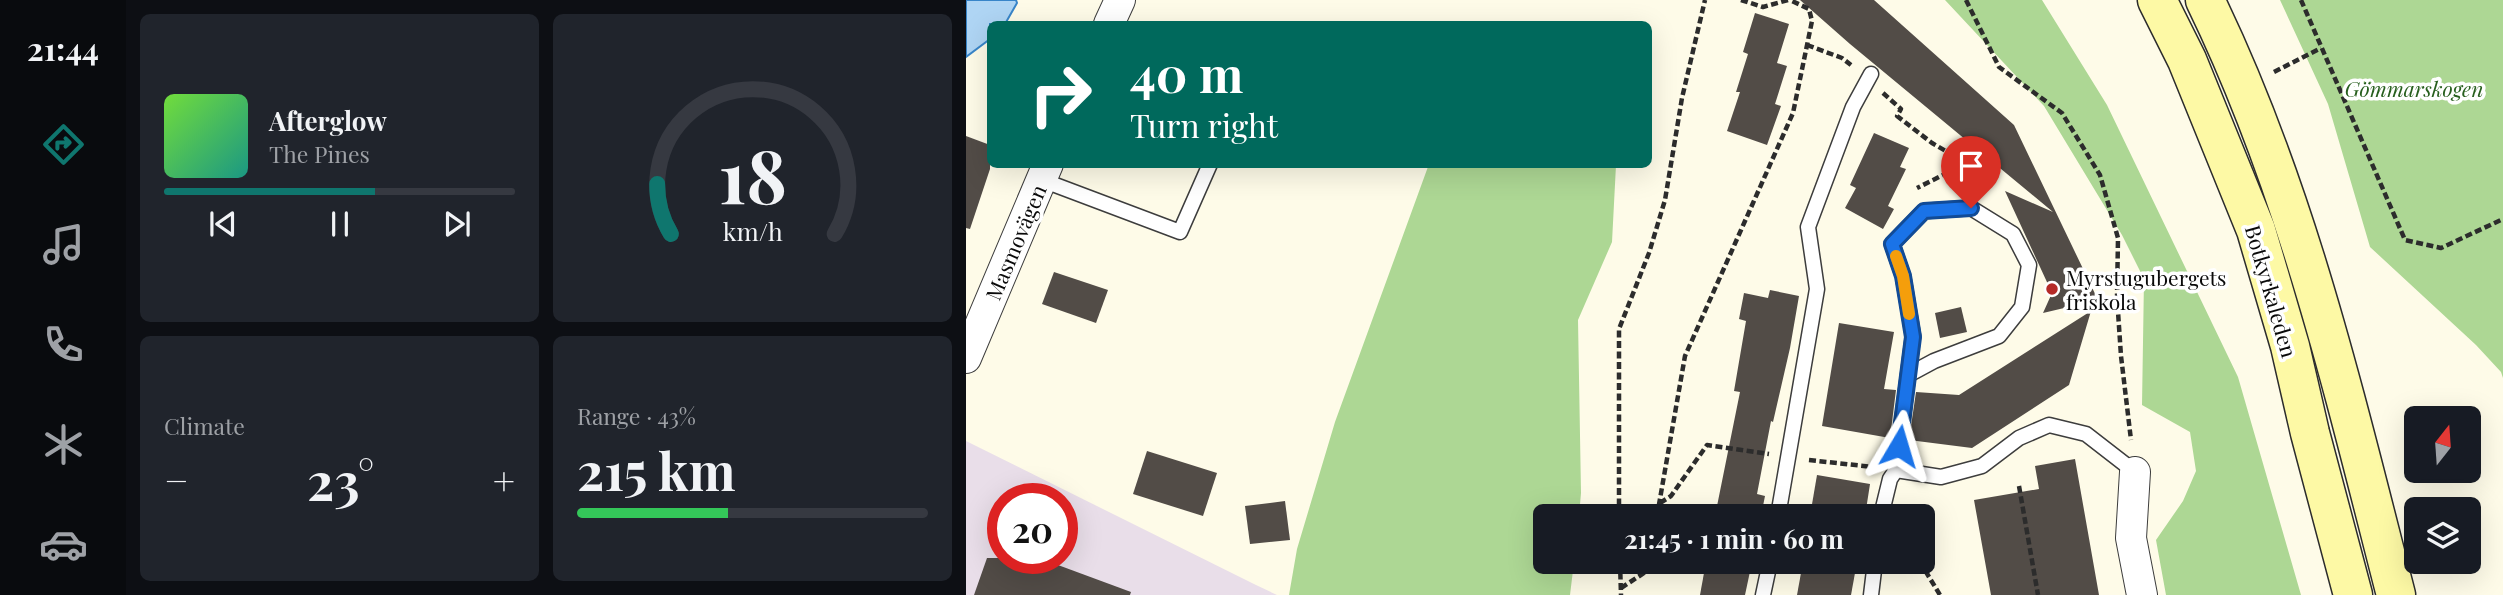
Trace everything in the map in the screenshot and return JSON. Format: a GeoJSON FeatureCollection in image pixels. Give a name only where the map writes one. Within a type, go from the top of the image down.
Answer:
{"type":"FeatureCollection","features":[{"type":"Feature","properties":{"kind":"main road","name":"Botkyrkaleden"},"geometry":{"type":"LineString","coordinates":[[2157,0],[2187,60],[2256,230],[2290,346],[2353,595]]}},
{"type":"Feature","properties":{"kind":"main road","name":"Botkyrkaleden"},"geometry":{"type":"LineString","coordinates":[[2205,0],[2245,87],[2288,202],[2322,308],[2396,595]]}},
{"type":"Feature","properties":{"kind":"street"},"geometry":{"type":"LineString","coordinates":[[1110,21],[1120,0]]}},
{"type":"Feature","properties":{"kind":"street","name":"Masmovägen"},"geometry":{"type":"LineString","coordinates":[[966,358],[1045,172]]}},
{"type":"Feature","properties":{"kind":"street"},"geometry":{"type":"LineString","coordinates":[[2135,472],[2132,538],[2141,595]]}},
{"type":"Feature","properties":{"kind":"lane"},"geometry":{"type":"LineString","coordinates":[[1780,504],[1818,289],[1808,227],[1853,107],[1871,74]]}},
{"type":"Feature","properties":{"kind":"lane"},"geometry":{"type":"LineString","coordinates":[[1045,172],[1180,232],[1208,168]]}},
{"type":"Feature","properties":{"kind":"lane"},"geometry":{"type":"LineString","coordinates":[[1884,504],[1890,479],[1896,470],[1908,375],[1913,337],[1903,276],[1892,244],[1924,211],[1971,208],[2013,234],[2029,265],[2022,307],[1999,336],[1934,361],[1908,375]]}},
{"type":"Feature","properties":{"kind":"lane"},"geometry":{"type":"LineString","coordinates":[[1896,470],[1941,477],[1982,466],[2019,438],[2049,425],[2086,434],[2135,472]]}},
{"type":"Feature","properties":{"kind":"lane"},"geometry":{"type":"LineString","coordinates":[[1763,595],[1767,574]]}},
{"type":"Feature","properties":{"kind":"lane"},"geometry":{"type":"LineString","coordinates":[[1871,595],[1874,574]]}},
{"type":"Feature","properties":{"kind":"path"},"geometry":{"type":"LineString","coordinates":[[1619,504],[1619,329],[1649,253],[1665,200],[1682,99],[1705,0]]}},
{"type":"Feature","properties":{"kind":"path"},"geometry":{"type":"LineString","coordinates":[[1659,503],[1685,356],[1793,113],[1812,21],[1809,9],[1789,0],[1763,7],[1741,0]]}},
{"type":"Feature","properties":{"kind":"path"},"geometry":{"type":"LineString","coordinates":[[1966,0],[1999,67],[2062,113],[2100,175],[2118,238],[2117,297],[2120,344],[2135,472]]}},
{"type":"Feature","properties":{"kind":"path"},"geometry":{"type":"LineString","coordinates":[[2301,0],[2405,240],[2441,248],[2503,219]]}},
{"type":"Feature","properties":{"kind":"path"},"geometry":{"type":"LineString","coordinates":[[2245,87],[2321,48]]}},
{"type":"Feature","properties":{"kind":"path"},"geometry":{"type":"LineString","coordinates":[[1659,503],[1671,496],[1707,445],[1896,470]]}},
{"type":"Feature","properties":{"kind":"path"},"geometry":{"type":"LineString","coordinates":[[2018,486],[2038,595]]}},
{"type":"Feature","properties":{"kind":"path"},"geometry":{"type":"LineString","coordinates":[[1620,574],[1621,595]]}},
{"type":"Feature","properties":{"kind":"path"},"geometry":{"type":"LineString","coordinates":[[1621,588],[1642,574]]}},
{"type":"Feature","properties":{"kind":"path"},"geometry":{"type":"LineString","coordinates":[[1927,574],[1940,595]]}},
{"type":"Feature","properties":{"kind":"shaded area"},"geometry":{"type":"Polygon","coordinates":[[[966,441],[1051,483],[987,483],[987,574],[1078,574],[1078,496],[1277,595],[966,595],[966,441]]]}},
{"type":"Feature","properties":{"kind":"green space"},"geometry":{"type":"Polygon","coordinates":[[[1945,0],[2042,0],[2107,105],[2238,377],[2301,595],[2166,595],[2156,540],[2183,501],[2196,471],[2190,432],[2142,405],[2144,279],[2122,235],[2044,106],[1945,0]]]}},
{"type":"Feature","properties":{"kind":"green space","name":"Gömmarskogen"},"geometry":{"type":"Polygon","coordinates":[[[2280,0],[2503,0],[2503,378],[2501,372],[2476,345],[2370,247],[2328,104],[2280,0]]]}},
{"type":"Feature","properties":{"kind":"green space"},"geometry":{"type":"Polygon","coordinates":[[[1428,168],[1616,168],[1612,242],[1578,320],[1580,504],[1533,504],[1533,574],[1573,574],[1570,595],[1289,595],[1297,549],[1335,422],[1428,168]]]}},
{"type":"Feature","properties":{"kind":"water"},"geometry":{"type":"Polygon","coordinates":[[[966,0],[1016,0],[1017,3],[1007,21],[987,21],[987,41],[966,57],[966,0]]]}},
{"type":"Feature","properties":{"kind":"building"},"geometry":{"type":"Polygon","coordinates":[[[1800,0],[1874,0],[2014,125],[2098,300],[2043,313],[2052,293],[2005,191],[2053,212],[1800,0]]]}},
{"type":"Feature","properties":{"kind":"building"},"geometry":{"type":"Polygon","coordinates":[[[1755,13],[1789,24],[1777,63],[1787,66],[1775,104],[1781,106],[1767,145],[1727,131],[1740,92],[1736,92],[1748,54],[1743,52],[1755,13]]]}},
{"type":"Feature","properties":{"kind":"building"},"geometry":{"type":"Polygon","coordinates":[[[1874,133],[1909,148],[1900,167],[1906,169],[1888,206],[1894,209],[1883,229],[1845,208],[1856,188],[1850,185],[1874,133]]]}},
{"type":"Feature","properties":{"kind":"building"},"geometry":{"type":"Polygon","coordinates":[[[966,136],[987,144],[987,168],[990,169],[970,229],[966,228],[966,136]]]}},
{"type":"Feature","properties":{"kind":"building"},"geometry":{"type":"Polygon","coordinates":[[[1054,272],[1108,290],[1096,323],[1042,304],[1054,272]]]}},
{"type":"Feature","properties":{"kind":"building"},"geometry":{"type":"Polygon","coordinates":[[[1770,290],[1799,296],[1757,494],[1765,496],[1763,504],[1717,504],[1740,392],[1734,391],[1746,321],[1739,319],[1744,293],[1768,298],[1770,290]]]}},
{"type":"Feature","properties":{"kind":"building"},"geometry":{"type":"Polygon","coordinates":[[[1961,307],[1967,332],[1940,338],[1935,313],[1961,307]]]}},
{"type":"Feature","properties":{"kind":"building"},"geometry":{"type":"Polygon","coordinates":[[[2091,311],[2069,385],[1972,448],[1909,440],[1916,392],[1959,395],[2091,311]]]}},
{"type":"Feature","properties":{"kind":"building"},"geometry":{"type":"Polygon","coordinates":[[[1839,323],[1894,332],[1884,389],[1896,390],[1890,438],[1822,426],[1839,323]]]}},
{"type":"Feature","properties":{"kind":"building"},"geometry":{"type":"Polygon","coordinates":[[[1147,451],[1217,473],[1203,516],[1133,494],[1147,451]]]}},
{"type":"Feature","properties":{"kind":"building"},"geometry":{"type":"Polygon","coordinates":[[[2075,459],[2099,595],[1991,595],[1974,500],[2039,489],[2035,466],[2075,459]]]}},
{"type":"Feature","properties":{"kind":"building"},"geometry":{"type":"Polygon","coordinates":[[[1817,475],[1870,484],[1867,504],[1812,504],[1817,475]]]}},
{"type":"Feature","properties":{"kind":"building"},"geometry":{"type":"Polygon","coordinates":[[[1285,501],[1290,540],[1250,544],[1245,506],[1285,501]]]}},
{"type":"Feature","properties":{"kind":"building"},"geometry":{"type":"Polygon","coordinates":[[[987,558],[987,574],[1078,572],[1131,592],[1130,595],[974,595],[987,558]]]}},
{"type":"Feature","properties":{"kind":"building"},"geometry":{"type":"Polygon","coordinates":[[[1704,574],[1749,574],[1745,595],[1700,595],[1704,574]]]}},
{"type":"Feature","properties":{"kind":"building"},"geometry":{"type":"Polygon","coordinates":[[[1801,574],[1855,574],[1851,595],[1797,595],[1801,574]]]}},
{"type":"Feature","properties":{"kind":"slow traffic"},"geometry":{"type":"LineString","coordinates":[[1896,256],[1903,276],[1909,314]]}},
{"type":"Feature","properties":{"kind":"place","name":"Myrstugubergets friskola"},"geometry":{"type":"Point","coordinates":[2052,289]}},
{"type":"Feature","properties":{"kind":"route"},"geometry":{"type":"LineString","coordinates":[[1899,446],[1913,337],[1903,276],[1892,244],[1924,211],[1971,208]]}}]}
